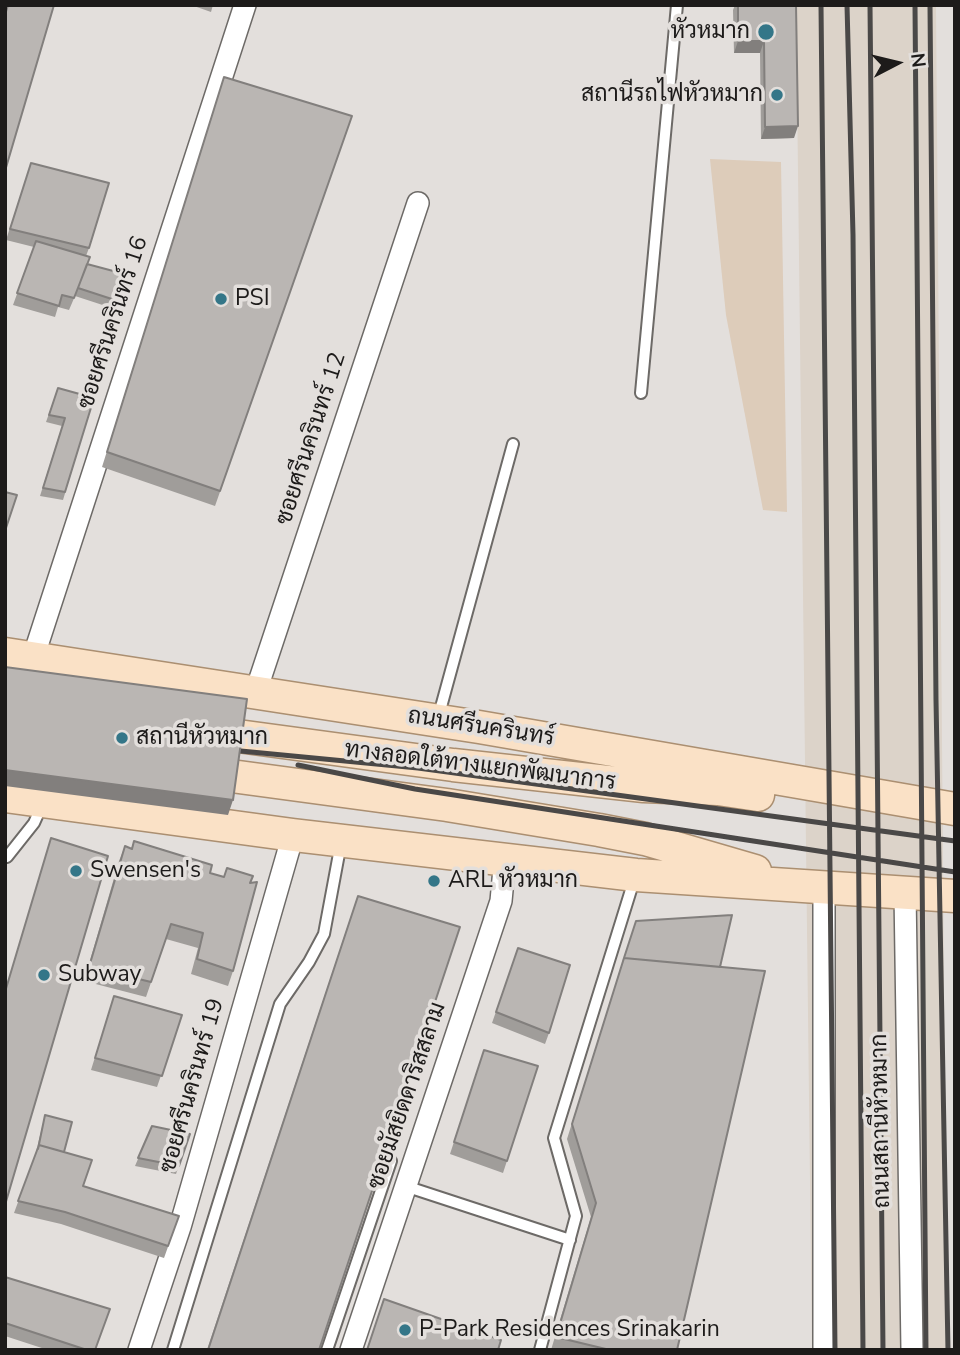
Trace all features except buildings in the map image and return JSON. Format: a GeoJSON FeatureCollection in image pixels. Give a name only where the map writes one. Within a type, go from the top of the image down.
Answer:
{"type":"FeatureCollection","features":[{"type":"Feature","properties":{"kind":"main road","name":"ถนนศรีนครินทร์"},"geometry":{"type":"LineString","coordinates":[[19,656],[256,691],[955,810]]}},
{"type":"Feature","properties":{"kind":"main road","name":"ทางลอดใต้ทางแยกพัฒนาการ"},"geometry":{"type":"LineString","coordinates":[[168,726],[453,765],[644,786],[718,789],[955,822]]}},
{"type":"Feature","properties":{"kind":"main road","name":"ทางลอดใต้ทางแยกพัฒนาการ"},"geometry":{"type":"LineString","coordinates":[[171,768],[447,805],[600,830],[717,859],[812,887]]}},
{"type":"Feature","properties":{"kind":"main road"},"geometry":{"type":"LineString","coordinates":[[5,796],[293,835],[636,875],[955,896]]}},
{"type":"Feature","properties":{"kind":"street","name":"ซอยศรีนครินทร์ 16"},"geometry":{"type":"LineString","coordinates":[[19,656],[245,5]]}},
{"type":"Feature","properties":{"kind":"street","name":"ซอยศรีนครินทร์ 12"},"geometry":{"type":"LineString","coordinates":[[256,691],[418,203]]}},
{"type":"Feature","properties":{"kind":"street","name":"ซอยศรีนครินทร์ 19"},"geometry":{"type":"LineString","coordinates":[[139,1350],[180,1227],[293,835]]}},
{"type":"Feature","properties":{"kind":"street","name":"ซอยมัสยิดดาริสสลาม"},"geometry":{"type":"LineString","coordinates":[[351,1350],[501,901],[505,858]]}},
{"type":"Feature","properties":{"kind":"street"},"geometry":{"type":"LineString","coordinates":[[812,887],[824,1350]]}},
{"type":"Feature","properties":{"kind":"street","name":"ถนนสถานีหัวหมาก"},"geometry":{"type":"LineString","coordinates":[[905,892],[912,1350]]}},
{"type":"Feature","properties":{"kind":"lane"},"geometry":{"type":"LineString","coordinates":[[641,393],[677,5]]}},
{"type":"Feature","properties":{"kind":"lane"},"geometry":{"type":"LineString","coordinates":[[438,721],[513,444]]}},
{"type":"Feature","properties":{"kind":"lane"},"geometry":{"type":"LineString","coordinates":[[7,857],[34,823],[44,801]]}},
{"type":"Feature","properties":{"kind":"lane"},"geometry":{"type":"LineString","coordinates":[[173,1350],[280,1004],[309,962],[324,934],[341,841]]}},
{"type":"Feature","properties":{"kind":"lane"},"geometry":{"type":"LineString","coordinates":[[540,1350],[576,1216],[554,1138],[636,875]]}},
{"type":"Feature","properties":{"kind":"lane"},"geometry":{"type":"LineString","coordinates":[[327,1350],[391,1161]]}},
{"type":"Feature","properties":{"kind":"lane"},"geometry":{"type":"LineString","coordinates":[[405,1186],[570,1240]]}},
{"type":"Feature","properties":{"kind":"shaded area"},"geometry":{"type":"Polygon","coordinates":[[[796,5],[936,5],[947,1350],[812,1350],[796,5]]]}},
{"type":"Feature","properties":{"kind":"shaded area"},"geometry":{"type":"Polygon","coordinates":[[[710,159],[781,162],[787,512],[763,510],[726,315],[710,159]]]}},
{"type":"Feature","properties":{"kind":"railway"},"geometry":{"type":"LineString","coordinates":[[821,5],[835,1350]]}},
{"type":"Feature","properties":{"kind":"railway"},"geometry":{"type":"LineString","coordinates":[[847,5],[853,235],[863,1350]]}},
{"type":"Feature","properties":{"kind":"railway"},"geometry":{"type":"LineString","coordinates":[[870,5],[883,1350]]}},
{"type":"Feature","properties":{"kind":"railway"},"geometry":{"type":"LineString","coordinates":[[915,5],[926,1350]]}},
{"type":"Feature","properties":{"kind":"railway"},"geometry":{"type":"LineString","coordinates":[[930,5],[936,700],[948,1350]]}},
{"type":"Feature","properties":{"kind":"railway"},"geometry":{"type":"LineString","coordinates":[[220,749],[418,768],[955,841]]}},
{"type":"Feature","properties":{"kind":"railway"},"geometry":{"type":"LineString","coordinates":[[298,765],[415,789],[955,872]]}},
{"type":"Feature","properties":{"kind":"place","name":"หัวหมาก"},"geometry":{"type":"Point","coordinates":[766,32]}},
{"type":"Feature","properties":{"kind":"place","name":"สถานีรถไฟหัวหมาก"},"geometry":{"type":"Point","coordinates":[777,95]}},
{"type":"Feature","properties":{"kind":"place","name":"PSI"},"geometry":{"type":"Point","coordinates":[221,299]}},
{"type":"Feature","properties":{"kind":"place","name":"สถานีหัวหมาก"},"geometry":{"type":"Point","coordinates":[122,738]}},
{"type":"Feature","properties":{"kind":"place","name":"Swensen's"},"geometry":{"type":"Point","coordinates":[76,871]}},
{"type":"Feature","properties":{"kind":"place","name":"ARL หัวหมาก"},"geometry":{"type":"Point","coordinates":[434,881]}},
{"type":"Feature","properties":{"kind":"place","name":"Subway"},"geometry":{"type":"Point","coordinates":[44,975]}},
{"type":"Feature","properties":{"kind":"place","name":"P-Park Residences Srinakarin"},"geometry":{"type":"Point","coordinates":[405,1330]}}]}
